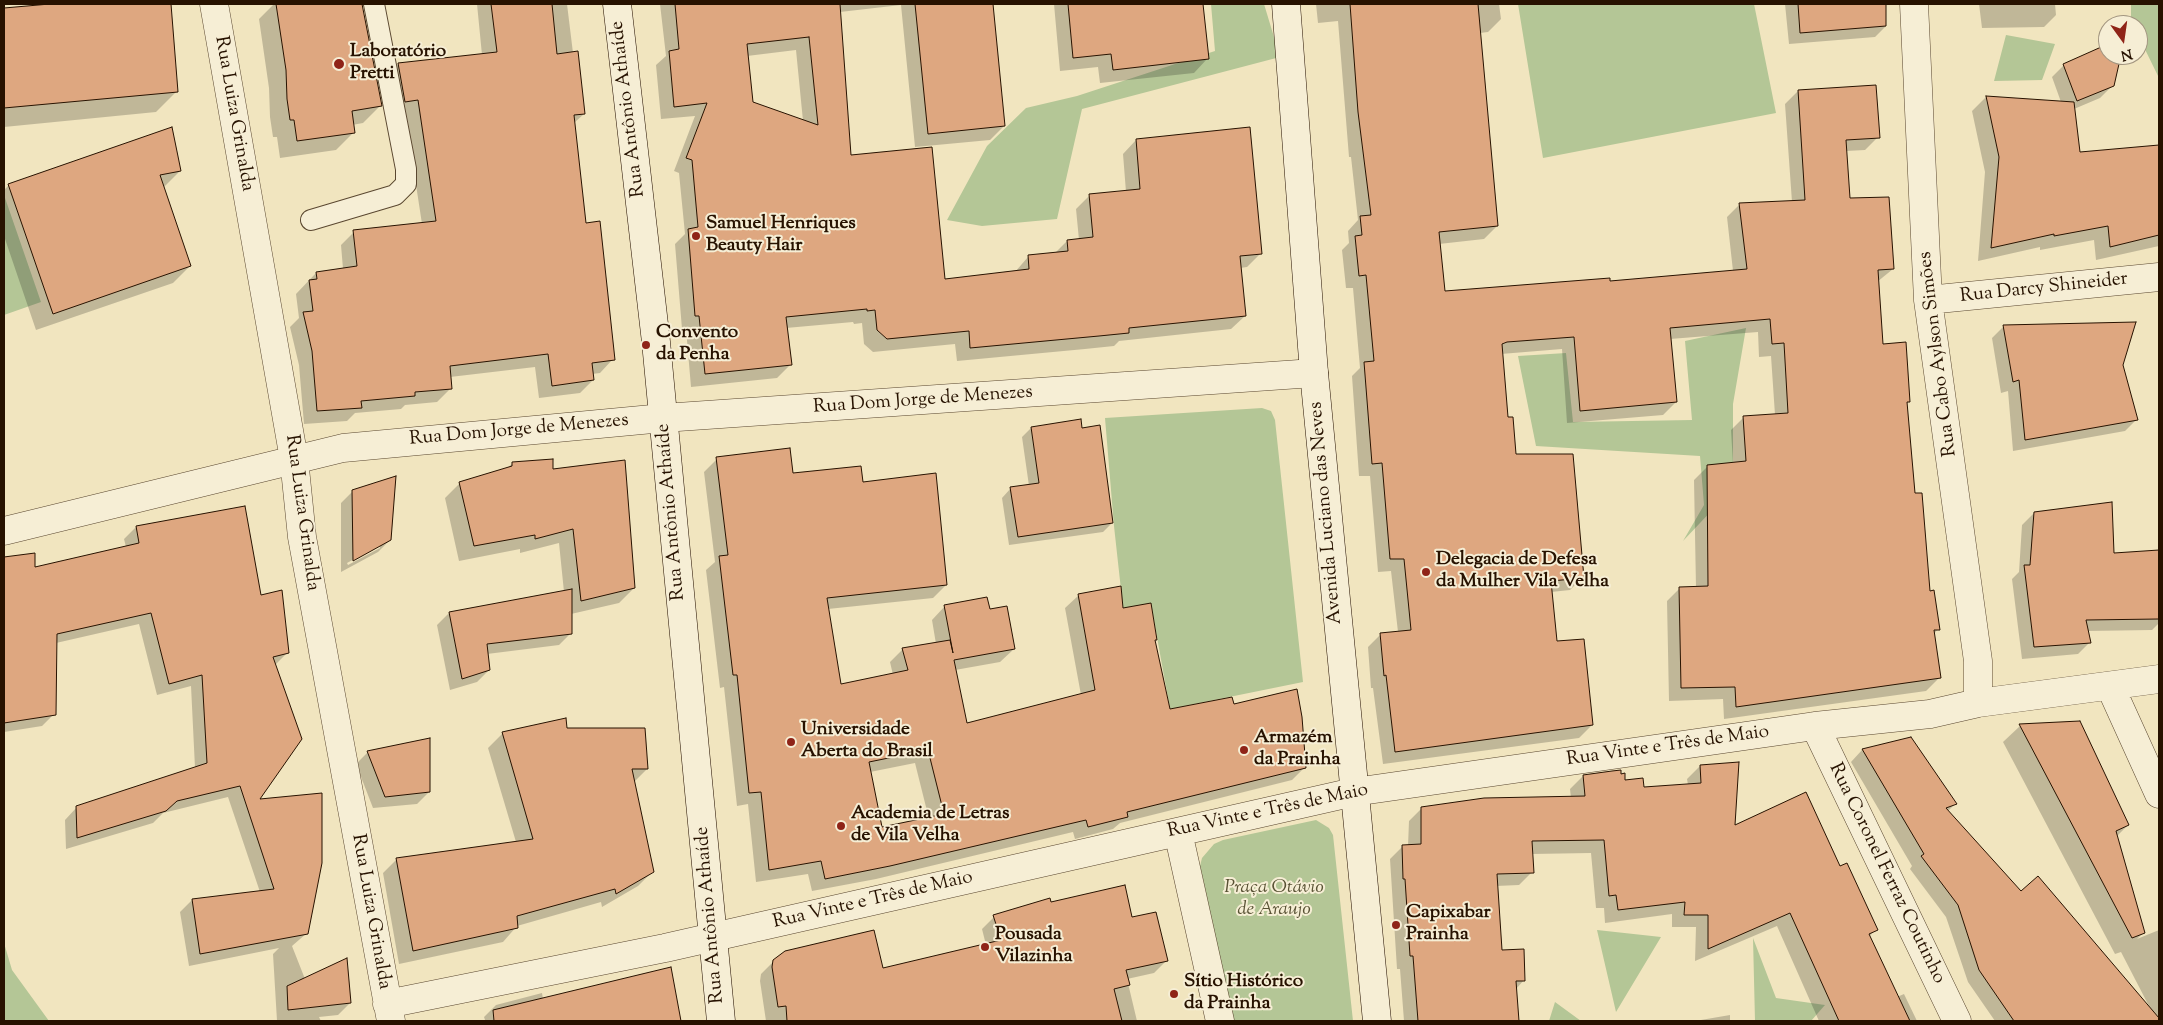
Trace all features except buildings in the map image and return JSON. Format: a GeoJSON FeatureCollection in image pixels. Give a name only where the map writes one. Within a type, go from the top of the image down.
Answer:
{"type":"FeatureCollection","features":[{"type":"Feature","properties":{"kind":"street","name":"Rua Luiza Grinalda"},"geometry":{"type":"LineString","coordinates":[[214,4],[294,459],[302,537],[389,1013]]}},
{"type":"Feature","properties":{"kind":"street","name":"Rua Antônio Athaíde"},"geometry":{"type":"LineString","coordinates":[[617,4],[663,418],[721,1021]]}},
{"type":"Feature","properties":{"kind":"street","name":"Avenida Luciano das Neves"},"geometry":{"type":"LineString","coordinates":[[1286,4],[1314,374],[1377,1021]]}},
{"type":"Feature","properties":{"kind":"street","name":"Rua Cabo Aylson Simões"},"geometry":{"type":"LineString","coordinates":[[1914,4],[1928,300],[1978,661],[1978,703]]}},
{"type":"Feature","properties":{"kind":"street","name":"Rua Darcy Shineider"},"geometry":{"type":"LineString","coordinates":[[1928,300],[2159,277]]}},
{"type":"Feature","properties":{"kind":"street","name":"Rua Dom Jorge de Menezes"},"geometry":{"type":"LineString","coordinates":[[4,531],[342,448],[663,418],[1314,374]]}},
{"type":"Feature","properties":{"kind":"street","name":"Rua Vinte e Três de Maio"},"geometry":{"type":"LineString","coordinates":[[389,1013],[713,936],[1354,792],[1815,726],[1930,714],[1978,703],[2159,679]]}},
{"type":"Feature","properties":{"kind":"street"},"geometry":{"type":"LineString","coordinates":[[2110,686],[2159,794]]}},
{"type":"Feature","properties":{"kind":"street","name":"Rua Coronel Ferraz Coutinho"},"geometry":{"type":"LineString","coordinates":[[1815,726],[1957,1021]]}},
{"type":"Feature","properties":{"kind":"street"},"geometry":{"type":"LineString","coordinates":[[1178,832],[1220,1021]]}},
{"type":"Feature","properties":{"kind":"lane"},"geometry":{"type":"LineString","coordinates":[[311,220],[395,196],[406,184],[406,169],[374,4]]}},
{"type":"Feature","properties":{"kind":"green space"},"geometry":{"type":"Polygon","coordinates":[[[1211,4],[1264,4],[1280,57],[1082,109],[1057,219],[982,226],[947,220],[987,146],[1026,108],[1077,96],[1215,51],[1211,4]]]}},
{"type":"Feature","properties":{"kind":"green space"},"geometry":{"type":"Polygon","coordinates":[[[1518,4],[1754,4],[1776,113],[1543,158],[1518,4]]]}},
{"type":"Feature","properties":{"kind":"green space"},"geometry":{"type":"Polygon","coordinates":[[[2131,4],[2159,4],[2159,78],[2148,55],[2148,15],[2131,15],[2131,4]]]}},
{"type":"Feature","properties":{"kind":"green space"},"geometry":{"type":"Polygon","coordinates":[[[2006,35],[2055,44],[2042,80],[1994,81],[2006,35]]]}},
{"type":"Feature","properties":{"kind":"green space"},"geometry":{"type":"Polygon","coordinates":[[[4,195],[41,302],[4,315],[4,195]]]}},
{"type":"Feature","properties":{"kind":"green space"},"geometry":{"type":"Polygon","coordinates":[[[1746,328],[1733,404],[1733,472],[1717,505],[1683,541],[1704,505],[1700,456],[1536,446],[1518,356],[1566,353],[1573,422],[1692,420],[1685,341],[1746,328]]]}},
{"type":"Feature","properties":{"kind":"green space"},"geometry":{"type":"Polygon","coordinates":[[[1262,408],[1271,411],[1275,420],[1303,682],[1170,709],[1151,604],[1123,608],[1105,418],[1262,408]]]}},
{"type":"Feature","properties":{"kind":"green space","name":"Praça Otávio de Araujo"},"geometry":{"type":"Polygon","coordinates":[[[1316,820],[1329,828],[1333,835],[1353,1021],[1234,1021],[1200,866],[1202,858],[1214,844],[1223,840],[1316,820]]]}},
{"type":"Feature","properties":{"kind":"green space"},"geometry":{"type":"Polygon","coordinates":[[[1597,930],[1661,937],[1616,1012],[1597,930]]]}},
{"type":"Feature","properties":{"kind":"green space"},"geometry":{"type":"Polygon","coordinates":[[[1753,938],[1776,998],[1825,1005],[1811,1021],[1755,1021],[1753,938]]]}},
{"type":"Feature","properties":{"kind":"green space"},"geometry":{"type":"Polygon","coordinates":[[[4,943],[12,970],[49,1021],[4,1021],[4,943]]]}},
{"type":"Feature","properties":{"kind":"green space"},"geometry":{"type":"Polygon","coordinates":[[[1555,1002],[1581,1021],[1549,1021],[1555,1002]]]}},
{"type":"Feature","properties":{"kind":"place","name":"Laboratório Pretti"},"geometry":{"type":"Point","coordinates":[339,64]}},
{"type":"Feature","properties":{"kind":"place","name":"Samuel Henriques Beauty Hair"},"geometry":{"type":"Point","coordinates":[696,236]}},
{"type":"Feature","properties":{"kind":"place","name":"Convento da Penha"},"geometry":{"type":"Point","coordinates":[646,345]}},
{"type":"Feature","properties":{"kind":"place","name":"Delegacia de Defesa da Mulher Vila Velha"},"geometry":{"type":"Point","coordinates":[1426,572]}},
{"type":"Feature","properties":{"kind":"place","name":"Universidade Aberta do Brasil"},"geometry":{"type":"Point","coordinates":[791,742]}},
{"type":"Feature","properties":{"kind":"place","name":"Armazém da Prainha"},"geometry":{"type":"Point","coordinates":[1244,750]}},
{"type":"Feature","properties":{"kind":"place","name":"Academia de Letras de Vila Velha"},"geometry":{"type":"Point","coordinates":[841,826]}},
{"type":"Feature","properties":{"kind":"place","name":"Capixabar Prainha"},"geometry":{"type":"Point","coordinates":[1396,925]}},
{"type":"Feature","properties":{"kind":"place","name":"Pousada Vilazinha"},"geometry":{"type":"Point","coordinates":[985,947]}},
{"type":"Feature","properties":{"kind":"place","name":"Sítio Histórico da Prainha"},"geometry":{"type":"Point","coordinates":[1174,994]}}]}
